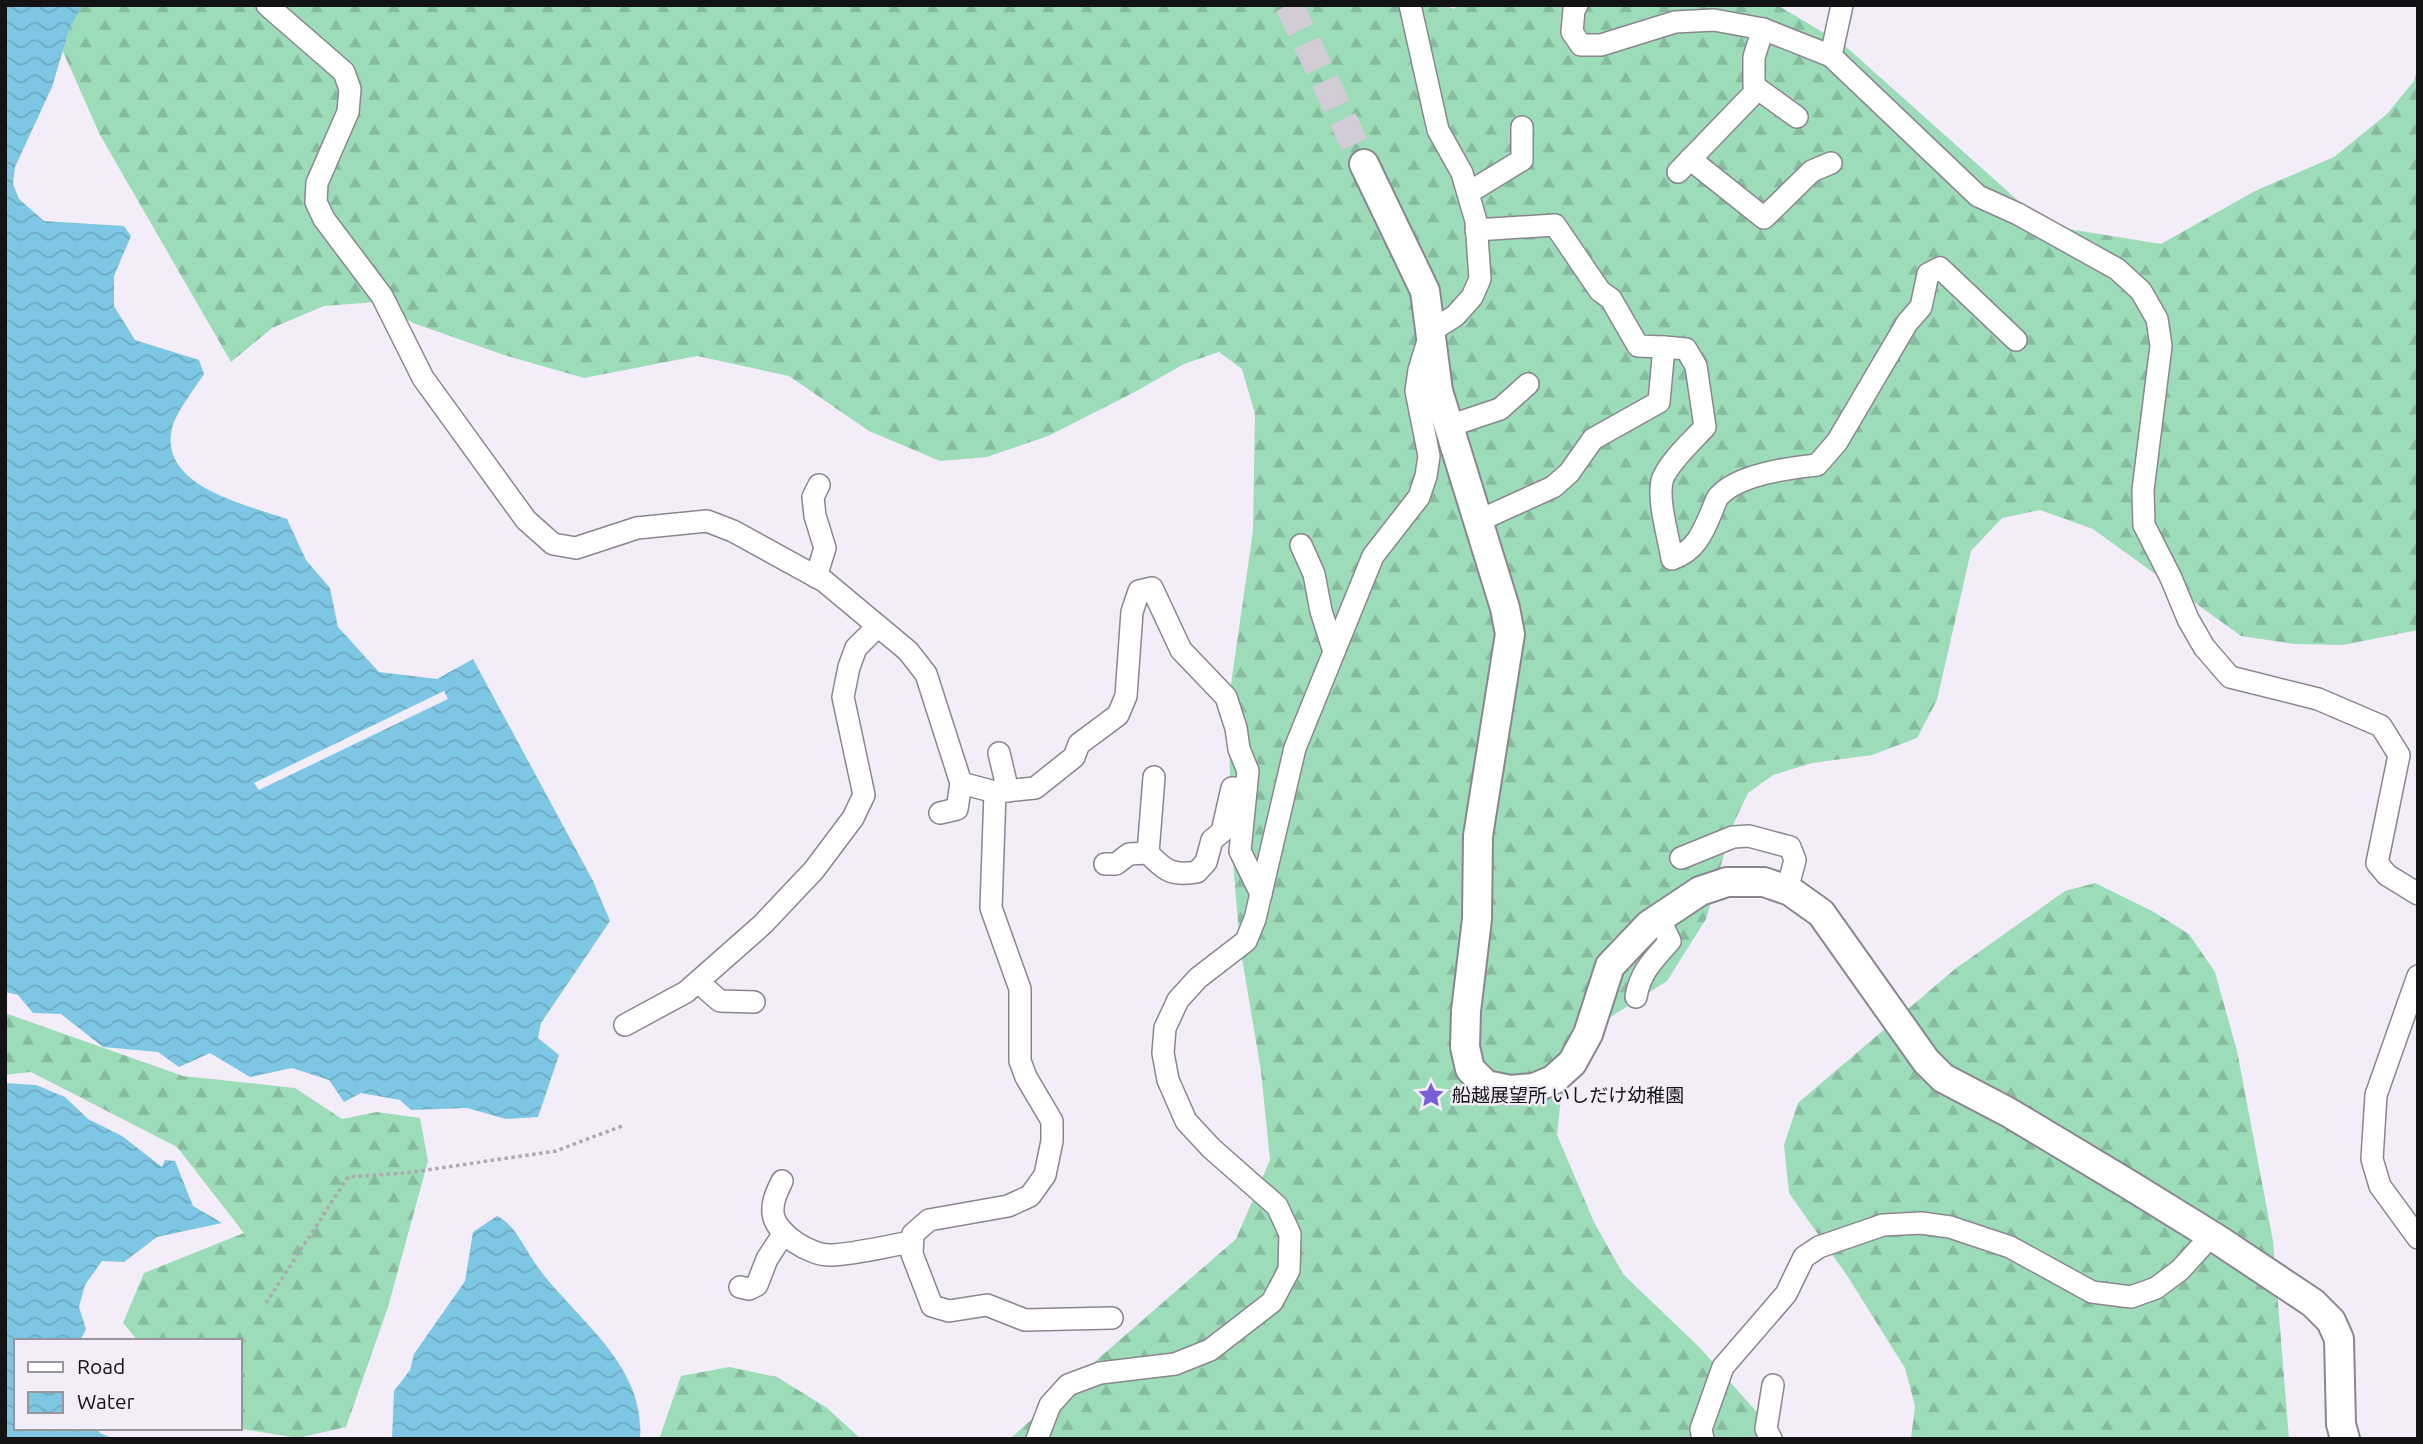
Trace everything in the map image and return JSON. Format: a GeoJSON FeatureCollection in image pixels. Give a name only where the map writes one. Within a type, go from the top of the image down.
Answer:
{"type":"FeatureCollection","features":[{"type":"Feature","properties":{"kind":"street"},"geometry":{"type":"LineString","coordinates":[[267,5],[344,72],[351,89],[348,112],[317,183],[316,202],[324,219],[382,296],[423,378],[526,520],[553,544],[576,548],[637,528],[707,521],[733,531],[824,581],[908,651],[926,674],[961,783],[957,809],[940,813]]}},
{"type":"Feature","properties":{"kind":"street"},"geometry":{"type":"LineString","coordinates":[[1037,1439],[1050,1405],[1068,1385],[1100,1373],[1175,1364],[1210,1350],[1272,1302],[1289,1270],[1290,1234],[1277,1206],[1211,1148],[1186,1121],[1168,1080],[1163,1053],[1165,1028],[1178,999],[1198,978],[1246,941],[1255,919],[1295,748],[1373,556],[1419,497],[1426,476],[1429,456],[1416,391],[1419,370],[1431,331],[1455,316],[1472,297],[1480,279],[1476,230],[1468,193],[1462,173],[1438,130],[1410,5]]}},
{"type":"Feature","properties":{"kind":"street"},"geometry":{"type":"LineString","coordinates":[[1577,5],[1572,32],[1581,45],[1601,45],[1675,22],[1714,20],[1763,29],[1831,56],[1978,196],[2018,214],[2117,269],[2141,291],[2157,319],[2161,346],[2143,490],[2144,525],[2188,619],[2204,647],[2230,677],[2318,699],[2381,726],[2399,755],[2377,863],[2387,875],[2418,894]]}},
{"type":"Feature","properties":{"kind":"street"},"geometry":{"type":"LineString","coordinates":[[1831,56],[1842,5]]}},
{"type":"Feature","properties":{"kind":"street"},"geometry":{"type":"LineString","coordinates":[[1763,29],[1754,57],[1754,86],[1797,117]]}},
{"type":"Feature","properties":{"kind":"street"},"geometry":{"type":"LineString","coordinates":[[1758,89],[1684,165],[1764,218],[1812,171],[1831,163]]}},
{"type":"Feature","properties":{"kind":"street"},"geometry":{"type":"LineString","coordinates":[[1468,193],[1522,160],[1522,127]]}},
{"type":"Feature","properties":{"kind":"street"},"geometry":{"type":"LineString","coordinates":[[1364,164],[1425,291],[1438,391],[1505,608],[1510,634],[1478,836],[1477,919],[1466,1011],[1465,1047],[1470,1069],[1486,1085],[1510,1090],[1534,1088],[1553,1080],[1572,1063],[1588,1034],[1610,966],[1648,925],[1700,891],[1727,882],[1764,882],[1787,890],[1821,913],[1926,1061],[1943,1079],[2008,1112],[2211,1236],[2314,1303],[2331,1321],[2339,1339],[2341,1423],[2345,1439]]}},
{"type":"Feature","properties":{"kind":"street"},"geometry":{"type":"LineString","coordinates":[[1476,230],[1555,225],[1600,291],[1611,299],[1638,346],[1686,349],[1696,366],[1705,427],[1663,478],[1662,500],[1672,559],[1685,554],[1701,536],[1718,496],[1741,481],[1794,467],[1817,465],[1837,442],[1907,323],[1920,307],[1928,274],[1940,268],[2016,340]]}},
{"type":"Feature","properties":{"kind":"street"},"geometry":{"type":"LineString","coordinates":[[1478,521],[1553,487],[1569,473],[1593,439],[1659,402],[1664,347]]}},
{"type":"Feature","properties":{"kind":"street"},"geometry":{"type":"LineString","coordinates":[[1449,426],[1500,409],[1528,384]]}},
{"type":"Feature","properties":{"kind":"street"},"geometry":{"type":"LineString","coordinates":[[816,577],[825,548],[813,497],[819,485]]}},
{"type":"Feature","properties":{"kind":"street"},"geometry":{"type":"LineString","coordinates":[[1301,545],[1314,574],[1321,611],[1334,652]]}},
{"type":"Feature","properties":{"kind":"street"},"geometry":{"type":"LineString","coordinates":[[961,783],[1002,791],[1035,788],[1074,757],[1079,744],[1118,715],[1126,696],[1132,612],[1139,591],[1152,588],[1181,650],[1226,697],[1236,728],[1239,749],[1248,771],[1240,852],[1261,894]]}},
{"type":"Feature","properties":{"kind":"street"},"geometry":{"type":"LineString","coordinates":[[625,1025],[686,992],[763,925],[814,870],[853,818],[864,795],[843,697],[856,648],[878,626]]}},
{"type":"Feature","properties":{"kind":"street"},"geometry":{"type":"LineString","coordinates":[[999,753],[1002,791],[991,908],[1020,989],[1020,1061],[1026,1077],[1052,1121],[1050,1153],[1045,1175],[1030,1196],[1008,1206],[929,1220],[913,1234],[912,1254],[932,1306],[949,1311],[987,1305],[1025,1320],[1112,1318]]}},
{"type":"Feature","properties":{"kind":"street"},"geometry":{"type":"LineString","coordinates":[[1154,777],[1148,853],[1163,869],[1181,874],[1197,872],[1206,862],[1212,840],[1222,832],[1232,788],[1246,789]]}},
{"type":"Feature","properties":{"kind":"street"},"geometry":{"type":"LineString","coordinates":[[1681,858],[1733,837],[1749,836],[1790,848],[1795,860],[1787,890]]}},
{"type":"Feature","properties":{"kind":"street"},"geometry":{"type":"LineString","coordinates":[[1105,864],[1116,864],[1129,855],[1148,853]]}},
{"type":"Feature","properties":{"kind":"street"},"geometry":{"type":"LineString","coordinates":[[1636,997],[1644,969],[1670,941],[1659,918]]}},
{"type":"Feature","properties":{"kind":"street"},"geometry":{"type":"LineString","coordinates":[[2418,976],[2376,1095],[2372,1159],[2380,1186],[2418,1238]]}},
{"type":"Feature","properties":{"kind":"street"},"geometry":{"type":"LineString","coordinates":[[698,982],[720,1001],[754,1003]]}},
{"type":"Feature","properties":{"kind":"street"},"geometry":{"type":"LineString","coordinates":[[782,1181],[774,1198],[773,1215],[784,1233],[808,1251],[829,1255],[912,1242]]}},
{"type":"Feature","properties":{"kind":"street"},"geometry":{"type":"LineString","coordinates":[[1703,1439],[1701,1429],[1723,1367],[1786,1294],[1804,1257],[1819,1247],[1883,1225],[1921,1223],[1950,1227],[2010,1247],[2092,1292],[2131,1297],[2156,1288],[2180,1270],[2211,1236]]}},
{"type":"Feature","properties":{"kind":"street"},"geometry":{"type":"LineString","coordinates":[[740,1287],[749,1289],[757,1284],[767,1259],[784,1233]]}},
{"type":"Feature","properties":{"kind":"street"},"geometry":{"type":"LineString","coordinates":[[1771,1439],[1766,1429],[1773,1385]]}},
{"type":"Feature","properties":{"kind":"path"},"geometry":{"type":"LineString","coordinates":[[266,1303],[348,1177],[406,1173],[556,1151],[622,1126]]}},
{"type":"Feature","properties":{"kind":"green space"},"geometry":{"type":"Polygon","coordinates":[[[62,5],[1443,5],[1454,9],[1458,5],[1777,5],[1844,45],[2023,205],[2062,228],[2161,244],[2255,191],[2334,157],[2387,114],[2414,81],[2418,64],[2418,630],[2343,645],[2295,644],[2241,636],[2093,529],[2040,510],[2002,518],[1971,551],[1937,700],[1917,738],[1872,755],[1812,763],[1773,775],[1748,793],[1731,829],[1706,919],[1667,981],[1598,1025],[1579,1051],[1560,1106],[1557,1135],[1594,1222],[1623,1274],[1701,1349],[1769,1426],[1787,1439],[1010,1439],[1236,1239],[1270,1160],[1261,1071],[1240,946],[1232,849],[1228,705],[1253,531],[1255,414],[1242,369],[1219,352],[1184,364],[1048,436],[987,457],[940,461],[869,431],[789,376],[697,356],[584,378],[504,355],[413,323],[377,302],[324,306],[272,328],[231,362],[100,135],[57,38],[62,5]]]}},
{"type":"Feature","properties":{"kind":"green space"},"geometry":{"type":"Polygon","coordinates":[[[2095,883],[2152,911],[2189,934],[2215,972],[2237,1051],[2273,1241],[2289,1439],[1911,1439],[1915,1406],[1905,1368],[1848,1277],[1789,1193],[1784,1145],[1798,1103],[1955,969],[2065,891],[2095,883]]]}},
{"type":"Feature","properties":{"kind":"green space"},"geometry":{"type":"Polygon","coordinates":[[[5,1013],[183,1076],[295,1088],[342,1119],[377,1112],[420,1118],[428,1161],[388,1307],[346,1427],[298,1438],[242,1429],[242,1339],[136,1339],[123,1323],[144,1273],[244,1233],[177,1147],[31,1072],[5,1075],[5,1013]]]}},
{"type":"Feature","properties":{"kind":"green space"},"geometry":{"type":"Polygon","coordinates":[[[729,1367],[777,1377],[827,1408],[861,1439],[659,1439],[681,1376],[729,1367]]]}},
{"type":"Feature","properties":{"kind":"water"},"geometry":{"type":"Polygon","coordinates":[[[5,5],[83,5],[70,27],[52,87],[15,167],[13,184],[19,199],[44,221],[124,226],[131,236],[114,276],[114,306],[135,340],[199,360],[204,374],[173,425],[171,446],[177,463],[190,478],[208,489],[249,507],[287,519],[306,560],[330,588],[338,627],[379,672],[437,679],[473,659],[593,881],[610,921],[541,1023],[538,1038],[559,1055],[538,1117],[506,1119],[467,1108],[411,1110],[400,1100],[361,1093],[344,1102],[329,1080],[292,1068],[250,1077],[210,1053],[179,1067],[158,1052],[103,1047],[61,1014],[33,1013],[18,995],[5,992],[5,5]]]}},
{"type":"Feature","properties":{"kind":"water"},"geometry":{"type":"Polygon","coordinates":[[[5,1083],[36,1085],[65,1097],[88,1119],[122,1136],[162,1167],[165,1160],[175,1161],[193,1206],[222,1223],[157,1237],[124,1262],[102,1261],[85,1285],[79,1307],[86,1329],[81,1339],[14,1339],[14,1430],[98,1430],[114,1439],[5,1439],[5,1083]]]}},
{"type":"Feature","properties":{"kind":"water"},"geometry":{"type":"Polygon","coordinates":[[[497,1216],[510,1225],[537,1266],[620,1366],[632,1388],[639,1412],[640,1439],[392,1439],[394,1391],[410,1370],[414,1354],[465,1281],[473,1232],[497,1216]]]}},
{"type":"Feature","properties":{"kind":"pier"},"geometry":{"type":"Polygon","coordinates":[[[444,691],[448,699],[259,790],[254,783],[444,691]]]}},
{"type":"Feature","properties":{"kind":"tunnel"},"geometry":{"type":"LineString","coordinates":[[1289,5],[1364,164]]}},
{"type":"Feature","properties":{"kind":"place","name":"船越展望所 いしだけ幼稚園"},"geometry":{"type":"Point","coordinates":[1431,1095]}}]}
